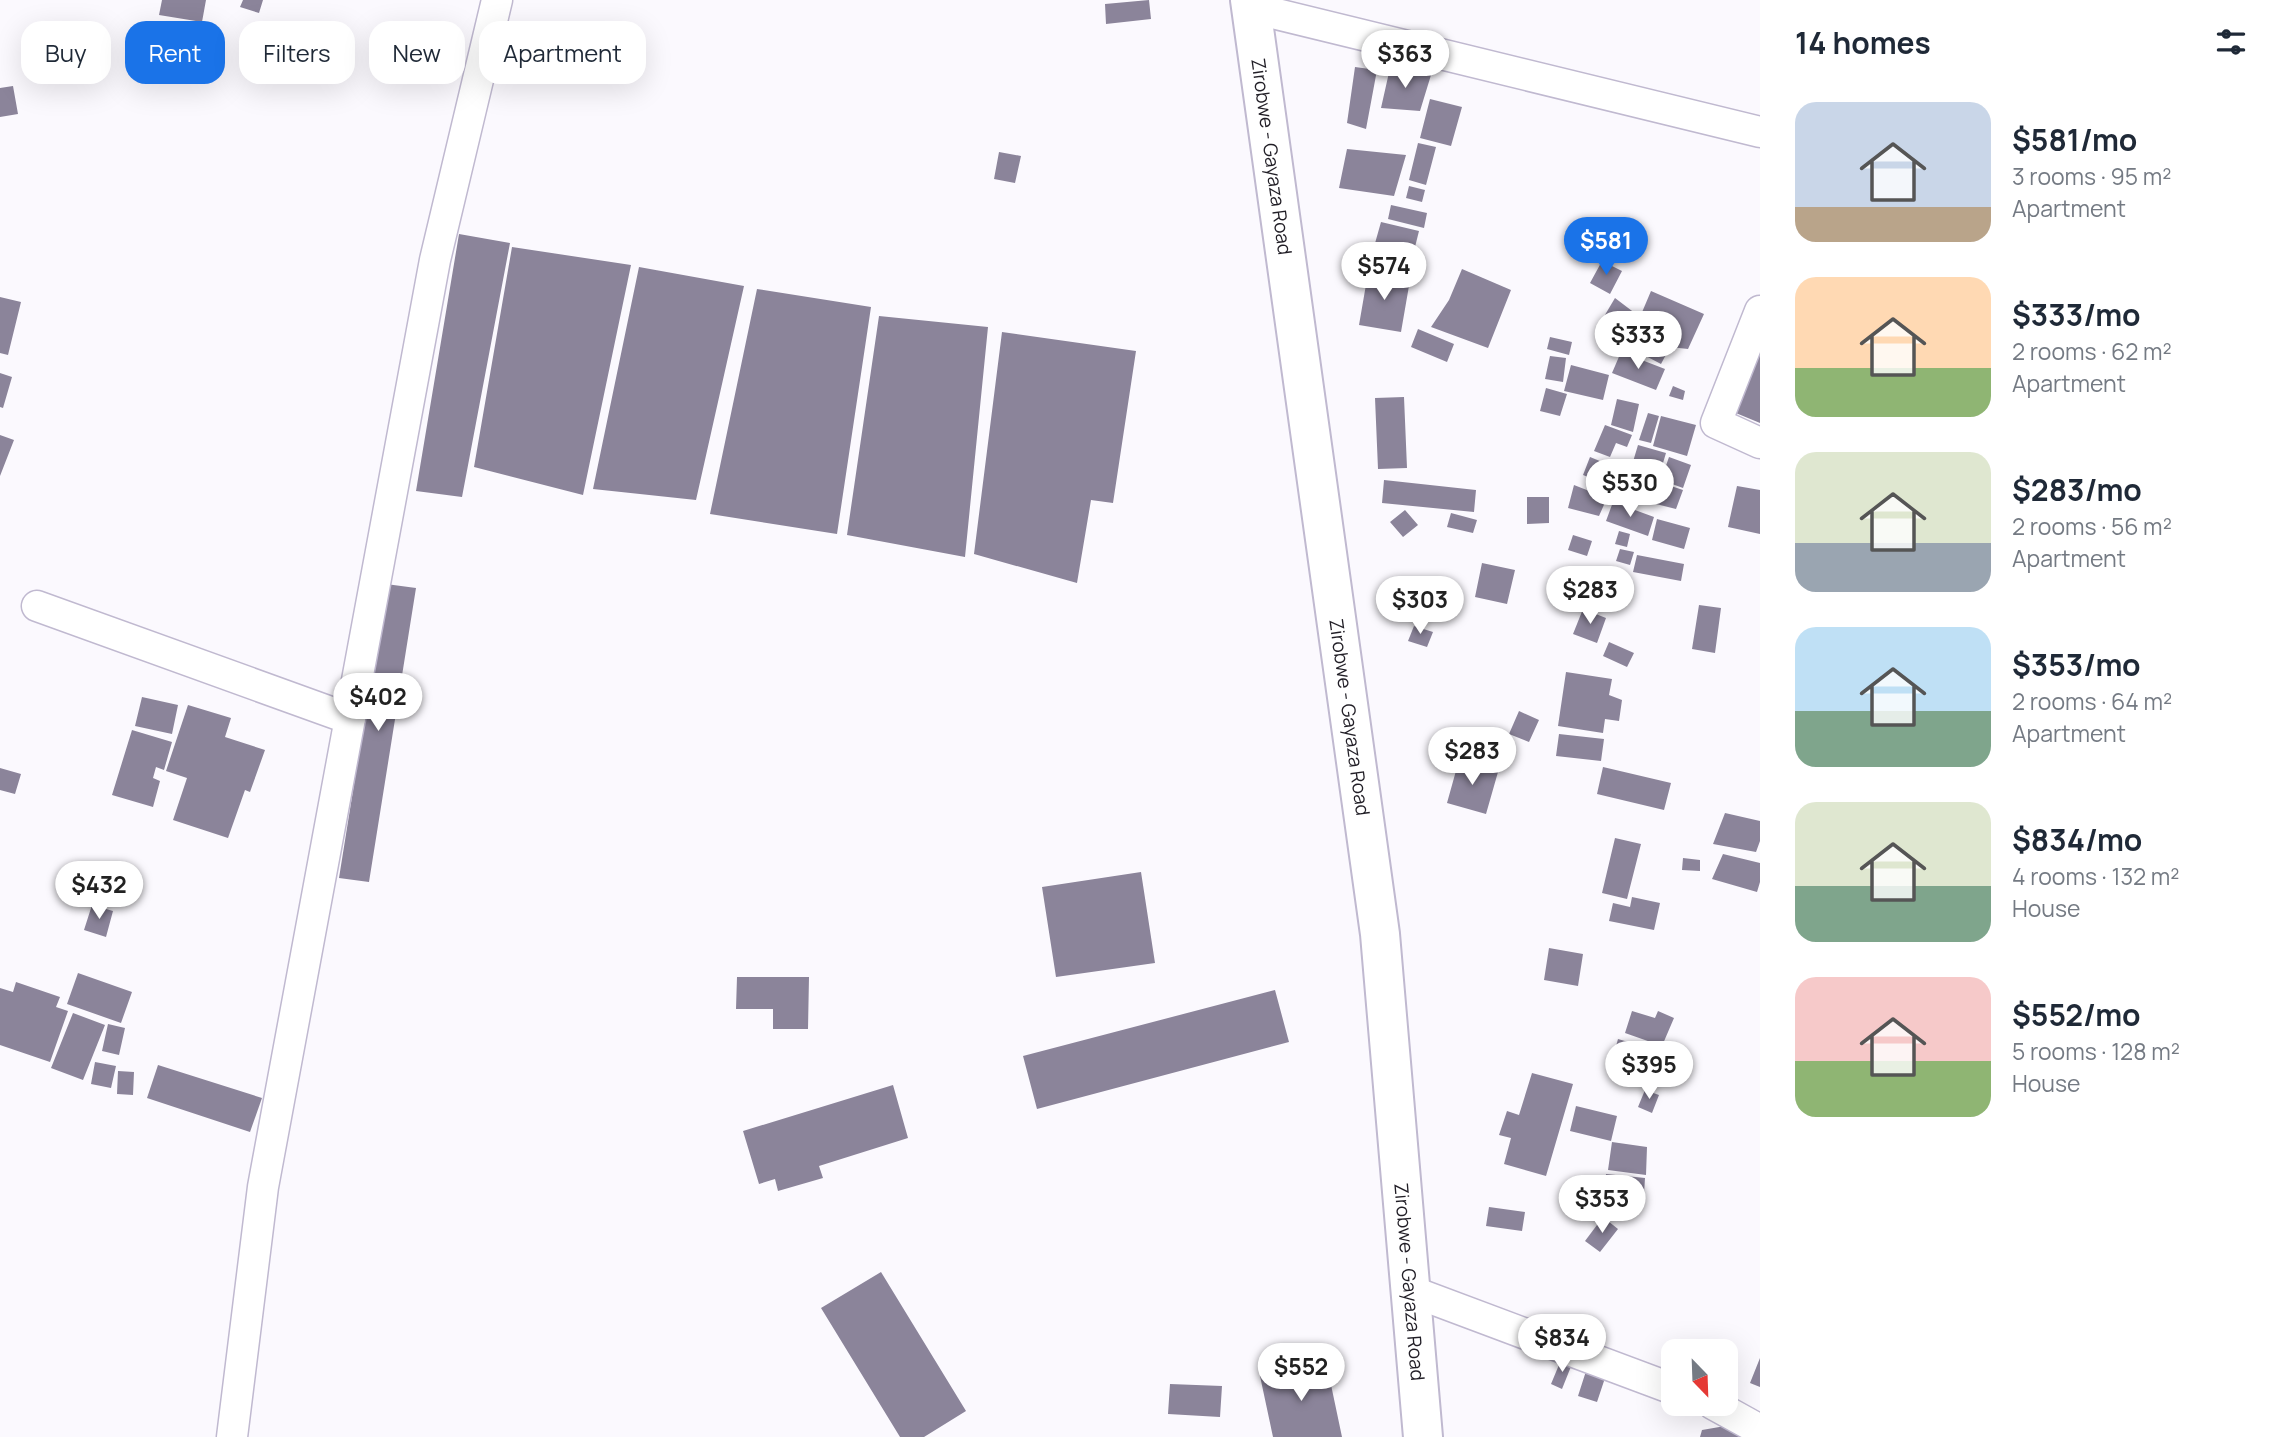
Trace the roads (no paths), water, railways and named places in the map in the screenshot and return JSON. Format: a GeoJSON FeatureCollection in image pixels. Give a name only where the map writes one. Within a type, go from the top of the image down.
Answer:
{"type":"FeatureCollection","features":[{"type":"Feature","properties":{"kind":"street"},"geometry":{"type":"LineString","coordinates":[[232,1437],[263,1187],[435,260],[497,0]]}},
{"type":"Feature","properties":{"kind":"street"},"geometry":{"type":"LineString","coordinates":[[1251,4],[1760,132]]}},
{"type":"Feature","properties":{"kind":"street","name":"Zirobwe - Gayaza Road"},"geometry":{"type":"LineString","coordinates":[[1251,4],[1380,934],[1423,1437]]}},
{"type":"Feature","properties":{"kind":"street"},"geometry":{"type":"LineString","coordinates":[[1760,311],[1716,423],[1760,443]]}},
{"type":"Feature","properties":{"kind":"street"},"geometry":{"type":"LineString","coordinates":[[37,606],[350,719]]}},
{"type":"Feature","properties":{"kind":"street"},"geometry":{"type":"LineString","coordinates":[[1411,1291],[1661,1385]]}},
{"type":"Feature","properties":{"kind":"street"},"geometry":{"type":"LineString","coordinates":[[1735,1416],[1760,1430]]}}]}
